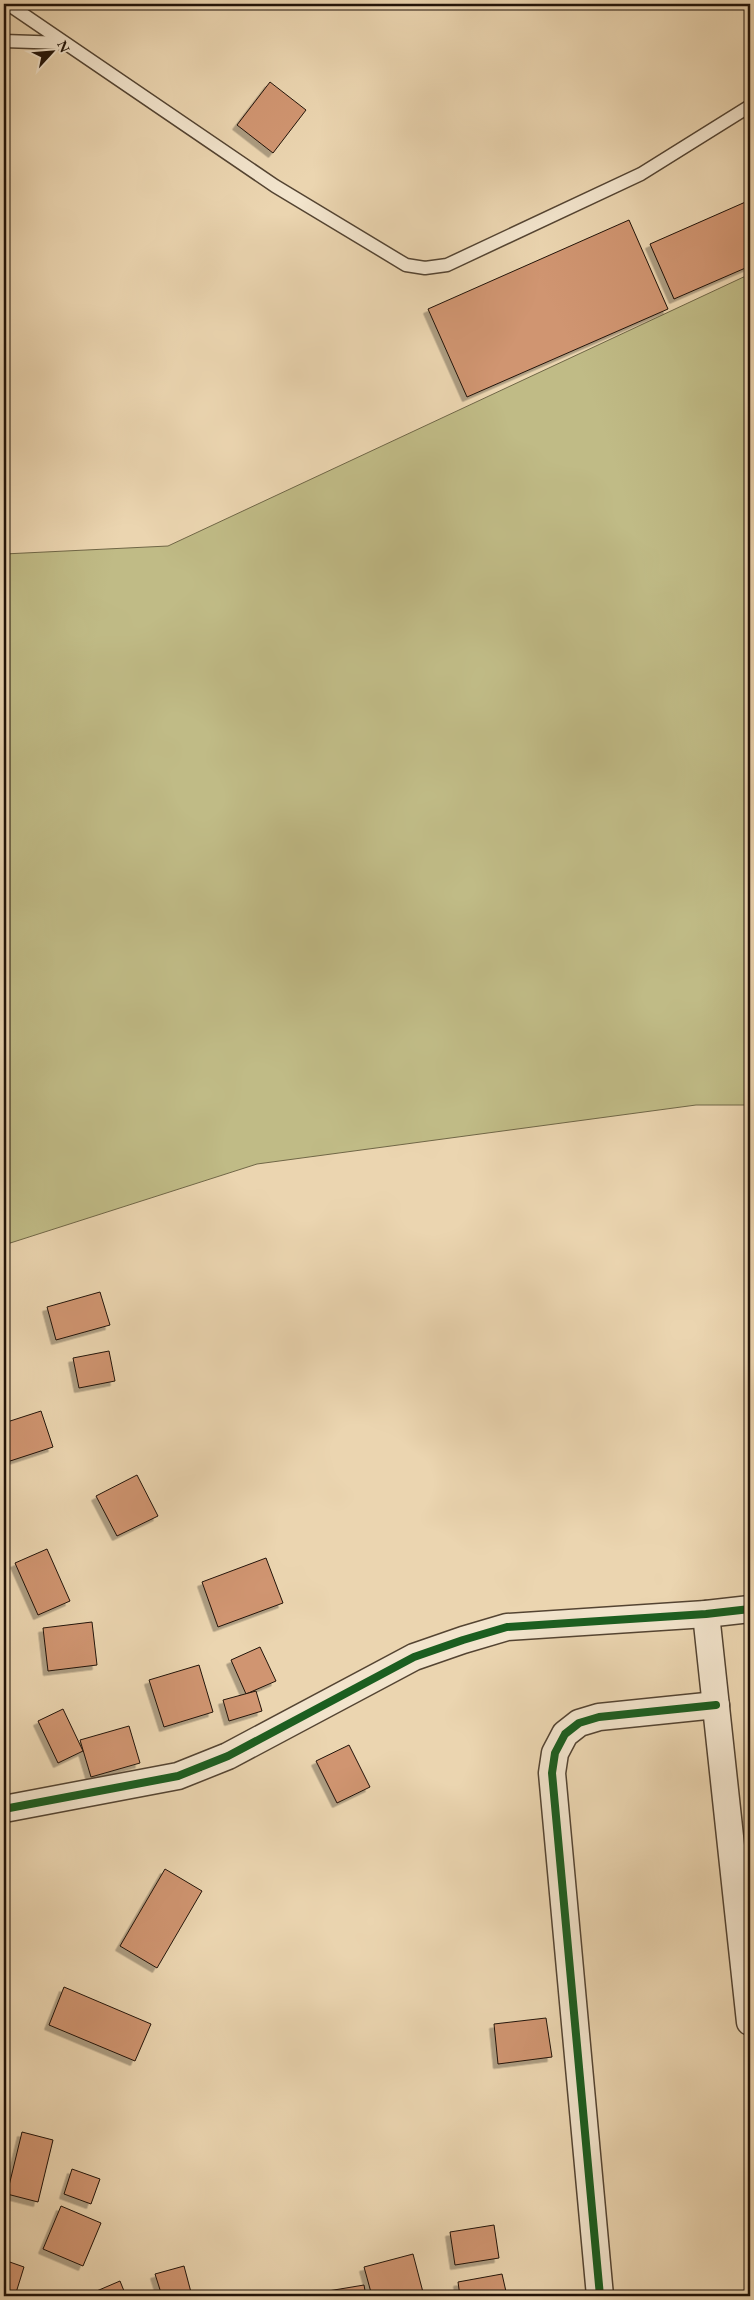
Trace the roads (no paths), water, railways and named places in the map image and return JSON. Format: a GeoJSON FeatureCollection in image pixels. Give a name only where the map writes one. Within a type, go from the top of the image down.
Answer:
{"type":"FeatureCollection","features":[{"type":"Feature","properties":{"kind":"street"},"geometry":{"type":"LineString","coordinates":[[4,1809],[178,1776],[228,1756],[414,1657],[463,1640],[507,1628],[706,1614],[750,1609]]}},
{"type":"Feature","properties":{"kind":"street"},"geometry":{"type":"LineString","coordinates":[[706,1614],[750,2022]]}},
{"type":"Feature","properties":{"kind":"street"},"geometry":{"type":"LineString","coordinates":[[600,2296],[552,1772],[555,1753],[565,1734],[579,1722],[599,1717],[716,1705]]}},
{"type":"Feature","properties":{"kind":"lane"},"geometry":{"type":"LineString","coordinates":[[8,4],[275,186],[406,265],[425,268],[447,265],[641,174],[750,106]]}},
{"type":"Feature","properties":{"kind":"lane"},"geometry":{"type":"LineString","coordinates":[[4,41],[64,43]]}}]}
